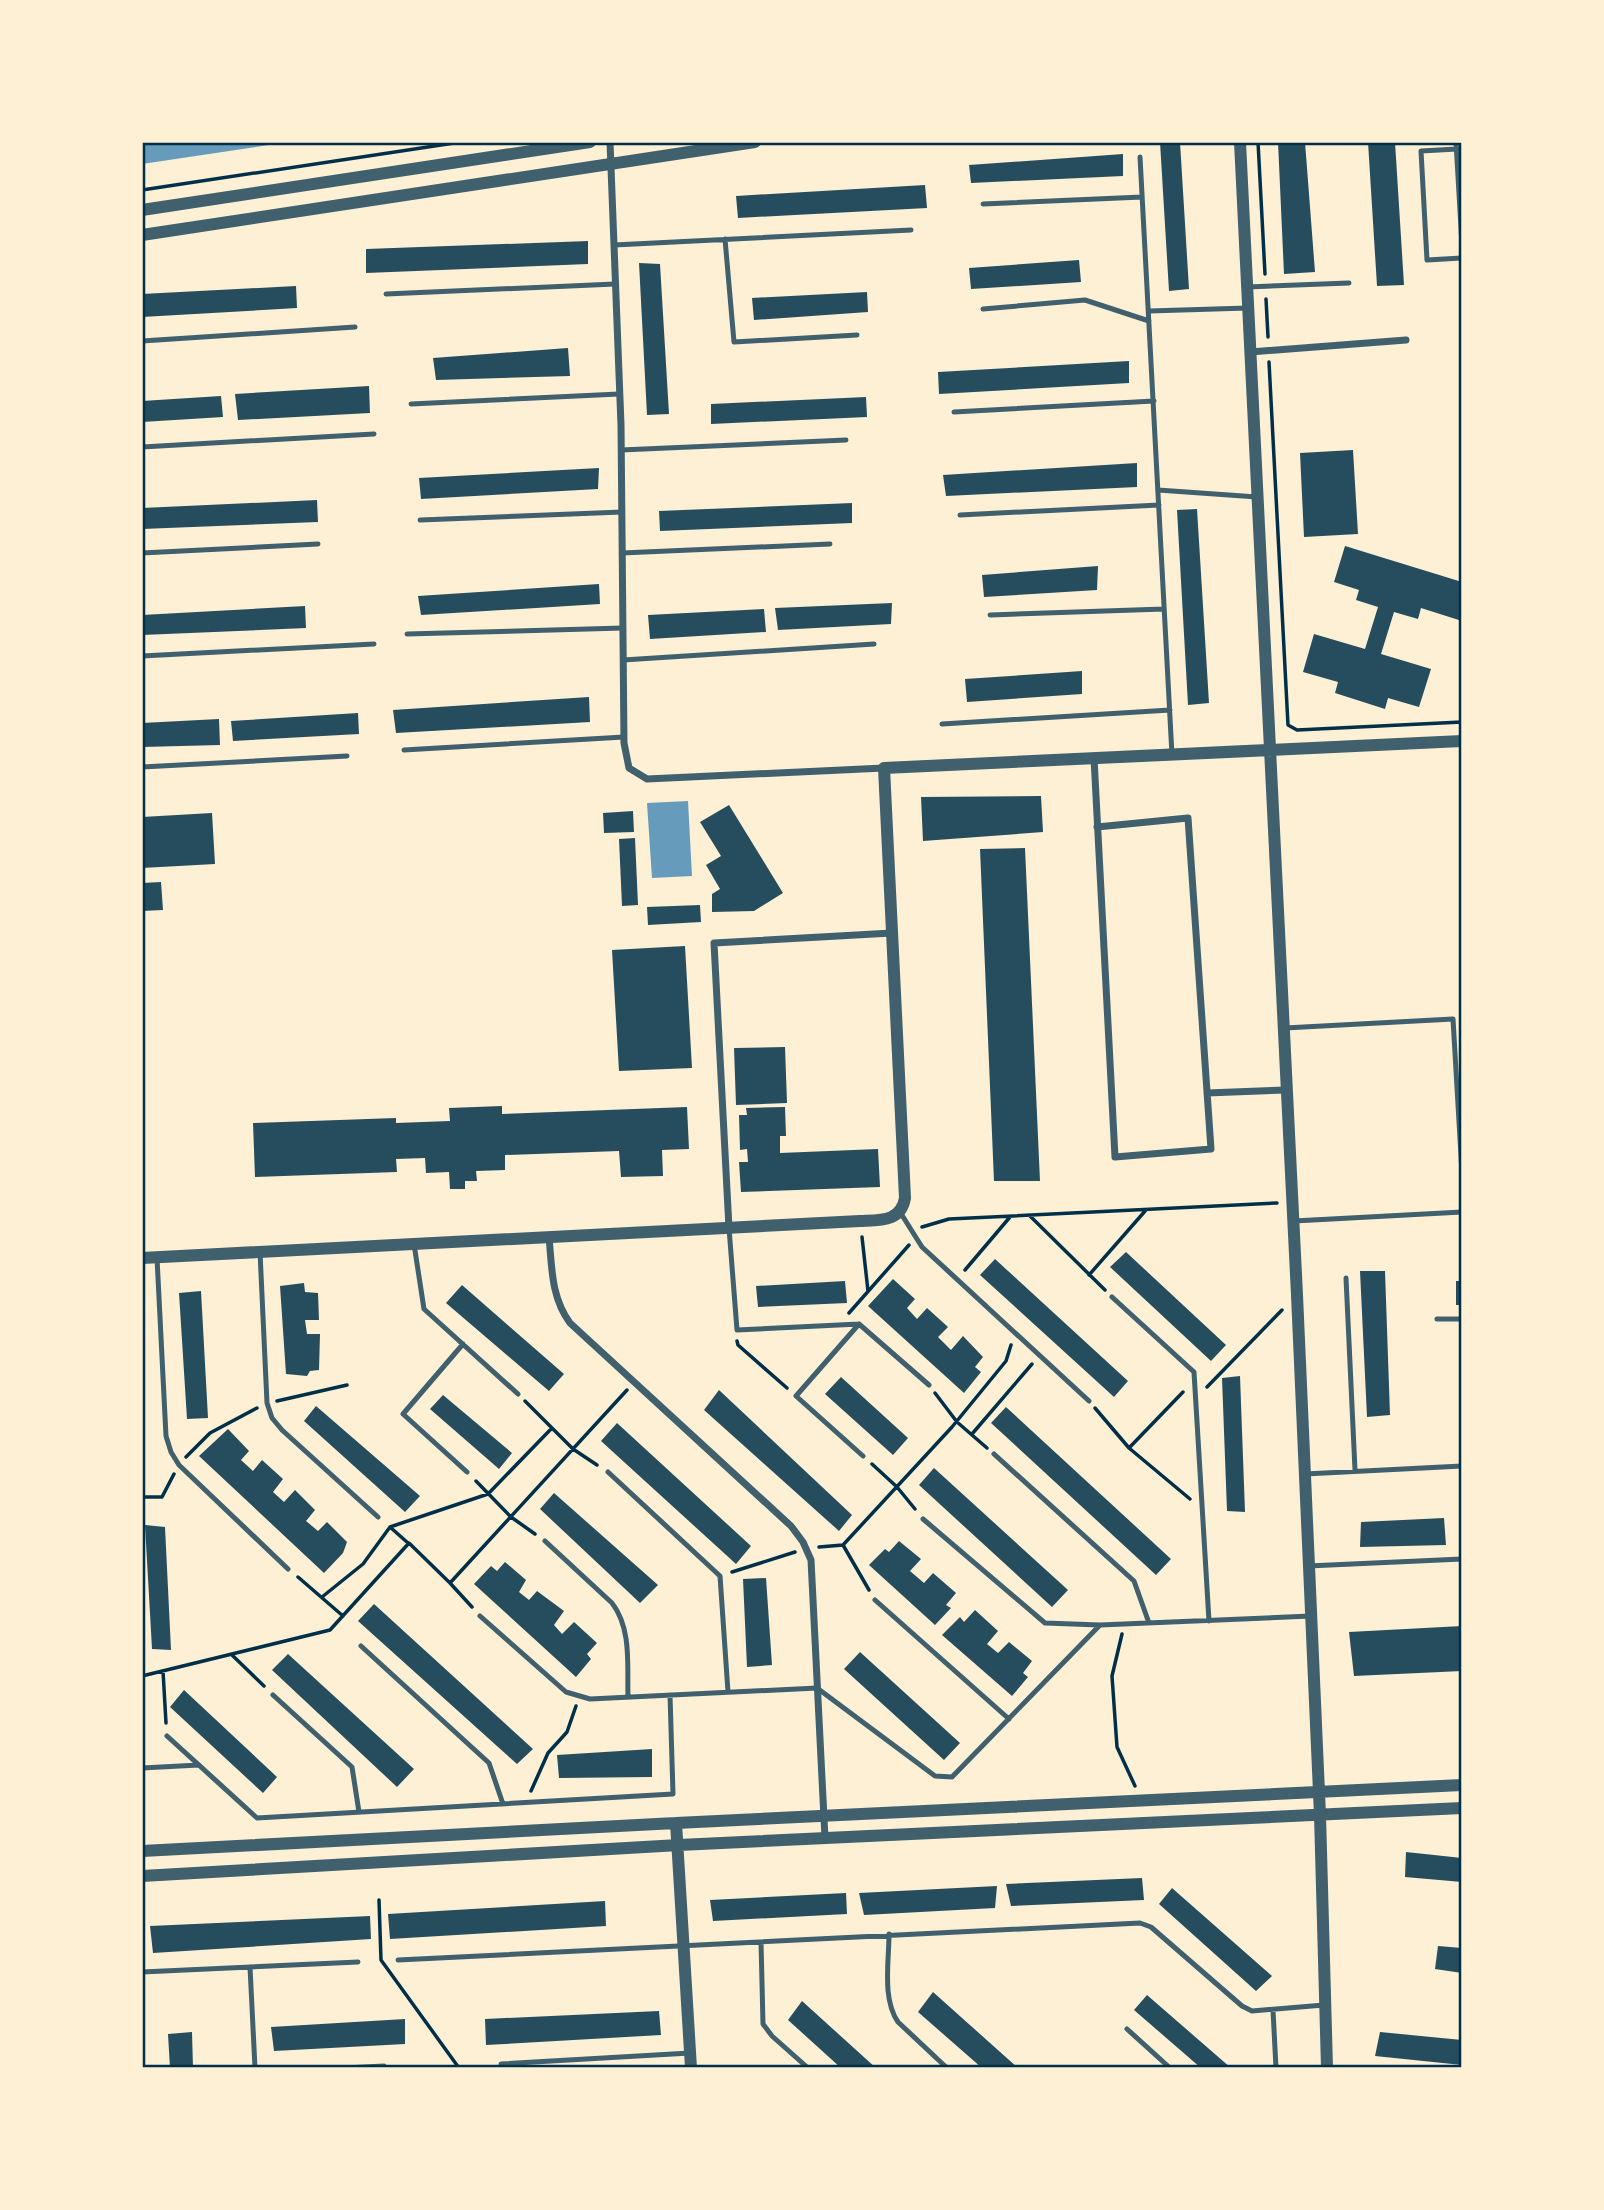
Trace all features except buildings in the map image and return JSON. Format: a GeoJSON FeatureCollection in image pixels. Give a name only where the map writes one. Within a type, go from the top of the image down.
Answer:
{"type":"FeatureCollection","features":[{"type":"Feature","properties":{"kind":"street"},"geometry":{"type":"LineString","coordinates":[[142,210],[590,142]]}},
{"type":"Feature","properties":{"kind":"street"},"geometry":{"type":"LineString","coordinates":[[610,142],[621,450],[624,737],[629,768],[646,779],[1462,741]]}},
{"type":"Feature","properties":{"kind":"street"},"geometry":{"type":"LineString","coordinates":[[142,235],[755,142]]}},
{"type":"Feature","properties":{"kind":"street"},"geometry":{"type":"LineString","coordinates":[[1240,142],[1297,1295],[1320,1815],[1327,2068]]}},
{"type":"Feature","properties":{"kind":"street"},"geometry":{"type":"LineString","coordinates":[[1250,352],[1406,340]]}},
{"type":"Feature","properties":{"kind":"street"},"geometry":{"type":"LineString","coordinates":[[1094,758],[1097,827],[1115,1157],[1211,1149],[1188,818],[1097,827]]}},
{"type":"Feature","properties":{"kind":"street"},"geometry":{"type":"LineString","coordinates":[[142,1258],[883,1220],[900,1212],[905,1198],[884,768]]}},
{"type":"Feature","properties":{"kind":"street"},"geometry":{"type":"LineString","coordinates":[[729,1227],[714,943],[892,933]]}},
{"type":"Feature","properties":{"kind":"street"},"geometry":{"type":"LineString","coordinates":[[1207,1093],[1286,1090]]}},
{"type":"Feature","properties":{"kind":"street"},"geometry":{"type":"LineString","coordinates":[[549,1237],[554,1292],[560,1309],[570,1323],[791,1526],[806,1548],[811,1560],[825,1839]]}},
{"type":"Feature","properties":{"kind":"street"},"geometry":{"type":"LineString","coordinates":[[142,1851],[1462,1785]]}},
{"type":"Feature","properties":{"kind":"street"},"geometry":{"type":"LineString","coordinates":[[142,1876],[679,1845],[1462,1808]]}},
{"type":"Feature","properties":{"kind":"street"},"geometry":{"type":"LineString","coordinates":[[676,1823],[691,2068]]}},
{"type":"Feature","properties":{"kind":"lane"},"geometry":{"type":"LineString","coordinates":[[1462,245],[1457,145],[1421,151],[1427,260],[1462,258]]}},
{"type":"Feature","properties":{"kind":"lane"},"geometry":{"type":"LineString","coordinates":[[1140,157],[1172,755]]}},
{"type":"Feature","properties":{"kind":"lane"},"geometry":{"type":"LineString","coordinates":[[983,204],[1142,197]]}},
{"type":"Feature","properties":{"kind":"lane"},"geometry":{"type":"LineString","coordinates":[[614,245],[911,230]]}},
{"type":"Feature","properties":{"kind":"lane"},"geometry":{"type":"LineString","coordinates":[[725,239],[734,342],[857,335]]}},
{"type":"Feature","properties":{"kind":"lane"},"geometry":{"type":"LineString","coordinates":[[1247,287],[1349,283]]}},
{"type":"Feature","properties":{"kind":"lane"},"geometry":{"type":"LineString","coordinates":[[386,294],[615,284]]}},
{"type":"Feature","properties":{"kind":"lane"},"geometry":{"type":"LineString","coordinates":[[984,309],[1085,300],[1149,321]]}},
{"type":"Feature","properties":{"kind":"lane"},"geometry":{"type":"LineString","coordinates":[[1149,311],[1248,308]]}},
{"type":"Feature","properties":{"kind":"lane"},"geometry":{"type":"LineString","coordinates":[[142,341],[355,327]]}},
{"type":"Feature","properties":{"kind":"lane"},"geometry":{"type":"LineString","coordinates":[[411,404],[619,394]]}},
{"type":"Feature","properties":{"kind":"lane"},"geometry":{"type":"LineString","coordinates":[[954,412],[1154,401]]}},
{"type":"Feature","properties":{"kind":"lane"},"geometry":{"type":"LineString","coordinates":[[142,447],[374,434]]}},
{"type":"Feature","properties":{"kind":"lane"},"geometry":{"type":"LineString","coordinates":[[621,450],[846,440]]}},
{"type":"Feature","properties":{"kind":"lane"},"geometry":{"type":"LineString","coordinates":[[1158,491],[1257,497]]}},
{"type":"Feature","properties":{"kind":"lane"},"geometry":{"type":"LineString","coordinates":[[960,515],[1159,505]]}},
{"type":"Feature","properties":{"kind":"lane"},"geometry":{"type":"LineString","coordinates":[[420,520],[622,512]]}},
{"type":"Feature","properties":{"kind":"lane"},"geometry":{"type":"LineString","coordinates":[[142,553],[318,544]]}},
{"type":"Feature","properties":{"kind":"lane"},"geometry":{"type":"LineString","coordinates":[[622,553],[830,544]]}},
{"type":"Feature","properties":{"kind":"lane"},"geometry":{"type":"LineString","coordinates":[[990,615],[1164,609]]}},
{"type":"Feature","properties":{"kind":"lane"},"geometry":{"type":"LineString","coordinates":[[407,634],[623,628]]}},
{"type":"Feature","properties":{"kind":"lane"},"geometry":{"type":"LineString","coordinates":[[142,656],[374,644]]}},
{"type":"Feature","properties":{"kind":"lane"},"geometry":{"type":"LineString","coordinates":[[623,660],[874,645]]}},
{"type":"Feature","properties":{"kind":"lane"},"geometry":{"type":"LineString","coordinates":[[942,724],[1170,710]]}},
{"type":"Feature","properties":{"kind":"lane"},"geometry":{"type":"LineString","coordinates":[[404,750],[624,737]]}},
{"type":"Feature","properties":{"kind":"lane"},"geometry":{"type":"LineString","coordinates":[[142,767],[347,756]]}},
{"type":"Feature","properties":{"kind":"lane"},"geometry":{"type":"LineString","coordinates":[[1283,1028],[1453,1019],[1462,1173]]}},
{"type":"Feature","properties":{"kind":"lane"},"geometry":{"type":"LineString","coordinates":[[900,1212],[915,1238],[1089,1401]]}},
{"type":"Feature","properties":{"kind":"lane"},"geometry":{"type":"LineString","coordinates":[[1293,1221],[1462,1213]]}},
{"type":"Feature","properties":{"kind":"lane"},"geometry":{"type":"LineString","coordinates":[[729,1227],[737,1330],[859,1324],[929,1385]]}},
{"type":"Feature","properties":{"kind":"lane"},"geometry":{"type":"LineString","coordinates":[[414,1244],[424,1308],[518,1394]]}},
{"type":"Feature","properties":{"kind":"lane"},"geometry":{"type":"LineString","coordinates":[[260,1252],[267,1403],[272,1418],[378,1517]]}},
{"type":"Feature","properties":{"kind":"lane"},"geometry":{"type":"LineString","coordinates":[[157,1257],[166,1436],[171,1452],[178,1465],[288,1569]]}},
{"type":"Feature","properties":{"kind":"lane"},"geometry":{"type":"LineString","coordinates":[[1346,1278],[1355,1469]]}},
{"type":"Feature","properties":{"kind":"lane"},"geometry":{"type":"LineString","coordinates":[[1112,1297],[1194,1372],[1209,1620]]}},
{"type":"Feature","properties":{"kind":"lane"},"geometry":{"type":"LineString","coordinates":[[1437,1320],[1462,1319]]}},
{"type":"Feature","properties":{"kind":"lane"},"geometry":{"type":"LineString","coordinates":[[859,1324],[796,1396],[863,1456]]}},
{"type":"Feature","properties":{"kind":"lane"},"geometry":{"type":"LineString","coordinates":[[463,1344],[403,1414],[467,1472]]}},
{"type":"Feature","properties":{"kind":"lane"},"geometry":{"type":"LineString","coordinates":[[994,1454],[1134,1581],[1149,1623]]}},
{"type":"Feature","properties":{"kind":"lane"},"geometry":{"type":"LineString","coordinates":[[1304,1474],[1355,1469],[1462,1466]]}},
{"type":"Feature","properties":{"kind":"lane"},"geometry":{"type":"LineString","coordinates":[[608,1472],[720,1576],[728,1692]]}},
{"type":"Feature","properties":{"kind":"lane"},"geometry":{"type":"LineString","coordinates":[[923,1519],[1045,1623],[1100,1625],[1311,1616]]}},
{"type":"Feature","properties":{"kind":"lane"},"geometry":{"type":"LineString","coordinates":[[545,1541],[612,1603],[620,1614],[625,1627],[628,1697]]}},
{"type":"Feature","properties":{"kind":"lane"},"geometry":{"type":"LineString","coordinates":[[1308,1566],[1462,1559]]}},
{"type":"Feature","properties":{"kind":"lane"},"geometry":{"type":"LineString","coordinates":[[875,1600],[1009,1719]]}},
{"type":"Feature","properties":{"kind":"lane"},"geometry":{"type":"LineString","coordinates":[[480,1616],[566,1692],[579,1697],[590,1699],[817,1688],[935,1776],[952,1777],[1100,1625]]}},
{"type":"Feature","properties":{"kind":"lane"},"geometry":{"type":"LineString","coordinates":[[361,1646],[489,1763],[503,1804]]}},
{"type":"Feature","properties":{"kind":"lane"},"geometry":{"type":"LineString","coordinates":[[273,1695],[352,1767],[359,1812]]}},
{"type":"Feature","properties":{"kind":"lane"},"geometry":{"type":"LineString","coordinates":[[167,1736],[257,1818],[673,1794],[670,1695]]}},
{"type":"Feature","properties":{"kind":"lane"},"geometry":{"type":"LineString","coordinates":[[142,1768],[199,1765]]}},
{"type":"Feature","properties":{"kind":"lane"},"geometry":{"type":"LineString","coordinates":[[398,1960],[1140,1923],[1151,1927],[1242,2006],[1252,2011],[1324,2005]]}},
{"type":"Feature","properties":{"kind":"lane"},"geometry":{"type":"LineString","coordinates":[[889,1934],[889,2002],[892,2013],[898,2022],[947,2068]]}},
{"type":"Feature","properties":{"kind":"lane"},"geometry":{"type":"LineString","coordinates":[[761,1942],[764,2024],[772,2036],[808,2068]]}},
{"type":"Feature","properties":{"kind":"lane"},"geometry":{"type":"LineString","coordinates":[[142,1972],[358,1962]]}},
{"type":"Feature","properties":{"kind":"lane"},"geometry":{"type":"LineString","coordinates":[[250,1967],[255,2068]]}},
{"type":"Feature","properties":{"kind":"lane"},"geometry":{"type":"LineString","coordinates":[[1273,2010],[1276,2068]]}},
{"type":"Feature","properties":{"kind":"lane"},"geometry":{"type":"LineString","coordinates":[[1127,2029],[1170,2068]]}},
{"type":"Feature","properties":{"kind":"lane"},"geometry":{"type":"LineString","coordinates":[[501,2064],[690,2053]]}},
{"type":"Feature","properties":{"kind":"lane"},"geometry":{"type":"LineString","coordinates":[[345,2068],[384,2066]]}},
{"type":"Feature","properties":{"kind":"path"},"geometry":{"type":"LineString","coordinates":[[142,190],[461,142]]}},
{"type":"Feature","properties":{"kind":"path"},"geometry":{"type":"LineString","coordinates":[[1258,142],[1288,725],[1297,730],[1462,722]]}},
{"type":"Feature","properties":{"kind":"path"},"geometry":{"type":"LineString","coordinates":[[910,1231],[949,1219],[1292,1202]]}},
{"type":"Feature","properties":{"kind":"path"},"geometry":{"type":"LineString","coordinates":[[1090,1275],[1147,1209]]}},
{"type":"Feature","properties":{"kind":"path"},"geometry":{"type":"LineString","coordinates":[[1029,1215],[1112,1297]]}},
{"type":"Feature","properties":{"kind":"path"},"geometry":{"type":"LineString","coordinates":[[957,1279],[1012,1216]]}},
{"type":"Feature","properties":{"kind":"path"},"geometry":{"type":"LineString","coordinates":[[860,1221],[868,1291]]}},
{"type":"Feature","properties":{"kind":"path"},"geometry":{"type":"LineString","coordinates":[[838,1325],[915,1238]]}},
{"type":"Feature","properties":{"kind":"path"},"geometry":{"type":"LineString","coordinates":[[1195,1398],[1297,1295]]}},
{"type":"Feature","properties":{"kind":"path"},"geometry":{"type":"LineString","coordinates":[[737,1330],[738,1345],[796,1396]]}},
{"type":"Feature","properties":{"kind":"path"},"geometry":{"type":"LineString","coordinates":[[720,1576],[806,1548],[843,1545],[957,1422],[1006,1361],[1015,1332]]}},
{"type":"Feature","properties":{"kind":"path"},"geometry":{"type":"LineString","coordinates":[[972,1434],[1040,1355]]}},
{"type":"Feature","properties":{"kind":"path"},"geometry":{"type":"LineString","coordinates":[[1129,1448],[1194,1381]]}},
{"type":"Feature","properties":{"kind":"path"},"geometry":{"type":"LineString","coordinates":[[450,1583],[634,1383]]}},
{"type":"Feature","properties":{"kind":"path"},"geometry":{"type":"LineString","coordinates":[[929,1385],[957,1422],[994,1454]]}},
{"type":"Feature","properties":{"kind":"path"},"geometry":{"type":"LineString","coordinates":[[518,1394],[573,1449],[608,1472]]}},
{"type":"Feature","properties":{"kind":"path"},"geometry":{"type":"LineString","coordinates":[[1089,1401],[1129,1448],[1202,1508]]}},
{"type":"Feature","properties":{"kind":"path"},"geometry":{"type":"LineString","coordinates":[[322,1597],[363,1564],[390,1527],[488,1494],[552,1428]]}},
{"type":"Feature","properties":{"kind":"path"},"geometry":{"type":"LineString","coordinates":[[863,1456],[897,1487],[923,1519]]}},
{"type":"Feature","properties":{"kind":"path"},"geometry":{"type":"LineString","coordinates":[[142,1497],[162,1497],[178,1465]]}},
{"type":"Feature","properties":{"kind":"path"},"geometry":{"type":"LineString","coordinates":[[467,1472],[511,1517],[545,1541]]}},
{"type":"Feature","properties":{"kind":"path"},"geometry":{"type":"LineString","coordinates":[[378,1517],[409,1543],[480,1616]]}},
{"type":"Feature","properties":{"kind":"path"},"geometry":{"type":"LineString","coordinates":[[142,1676],[330,1630],[409,1543]]}},
{"type":"Feature","properties":{"kind":"path"},"geometry":{"type":"LineString","coordinates":[[843,1545],[875,1600]]}},
{"type":"Feature","properties":{"kind":"path"},"geometry":{"type":"LineString","coordinates":[[288,1569],[343,1616]]}},
{"type":"Feature","properties":{"kind":"path"},"geometry":{"type":"LineString","coordinates":[[1125,1624],[1112,1676],[1117,1747],[1141,1801]]}},
{"type":"Feature","properties":{"kind":"path"},"geometry":{"type":"LineString","coordinates":[[231,1654],[273,1695]]}},
{"type":"Feature","properties":{"kind":"path"},"geometry":{"type":"LineString","coordinates":[[163,1671],[167,1736]]}},
{"type":"Feature","properties":{"kind":"path"},"geometry":{"type":"LineString","coordinates":[[525,1802],[548,1753],[567,1732],[579,1697]]}},
{"type":"Feature","properties":{"kind":"path"},"geometry":{"type":"LineString","coordinates":[[379,1900],[381,1960],[458,2068]]}},
{"type":"Feature","properties":{"kind":"water"},"geometry":{"type":"Polygon","coordinates":[[[142,142],[289,142],[142,164],[142,142]]]}},
{"type":"Feature","properties":{"kind":"water"},"geometry":{"type":"Polygon","coordinates":[[[688,801],[692,876],[652,878],[647,803],[688,801]]]}}]}
